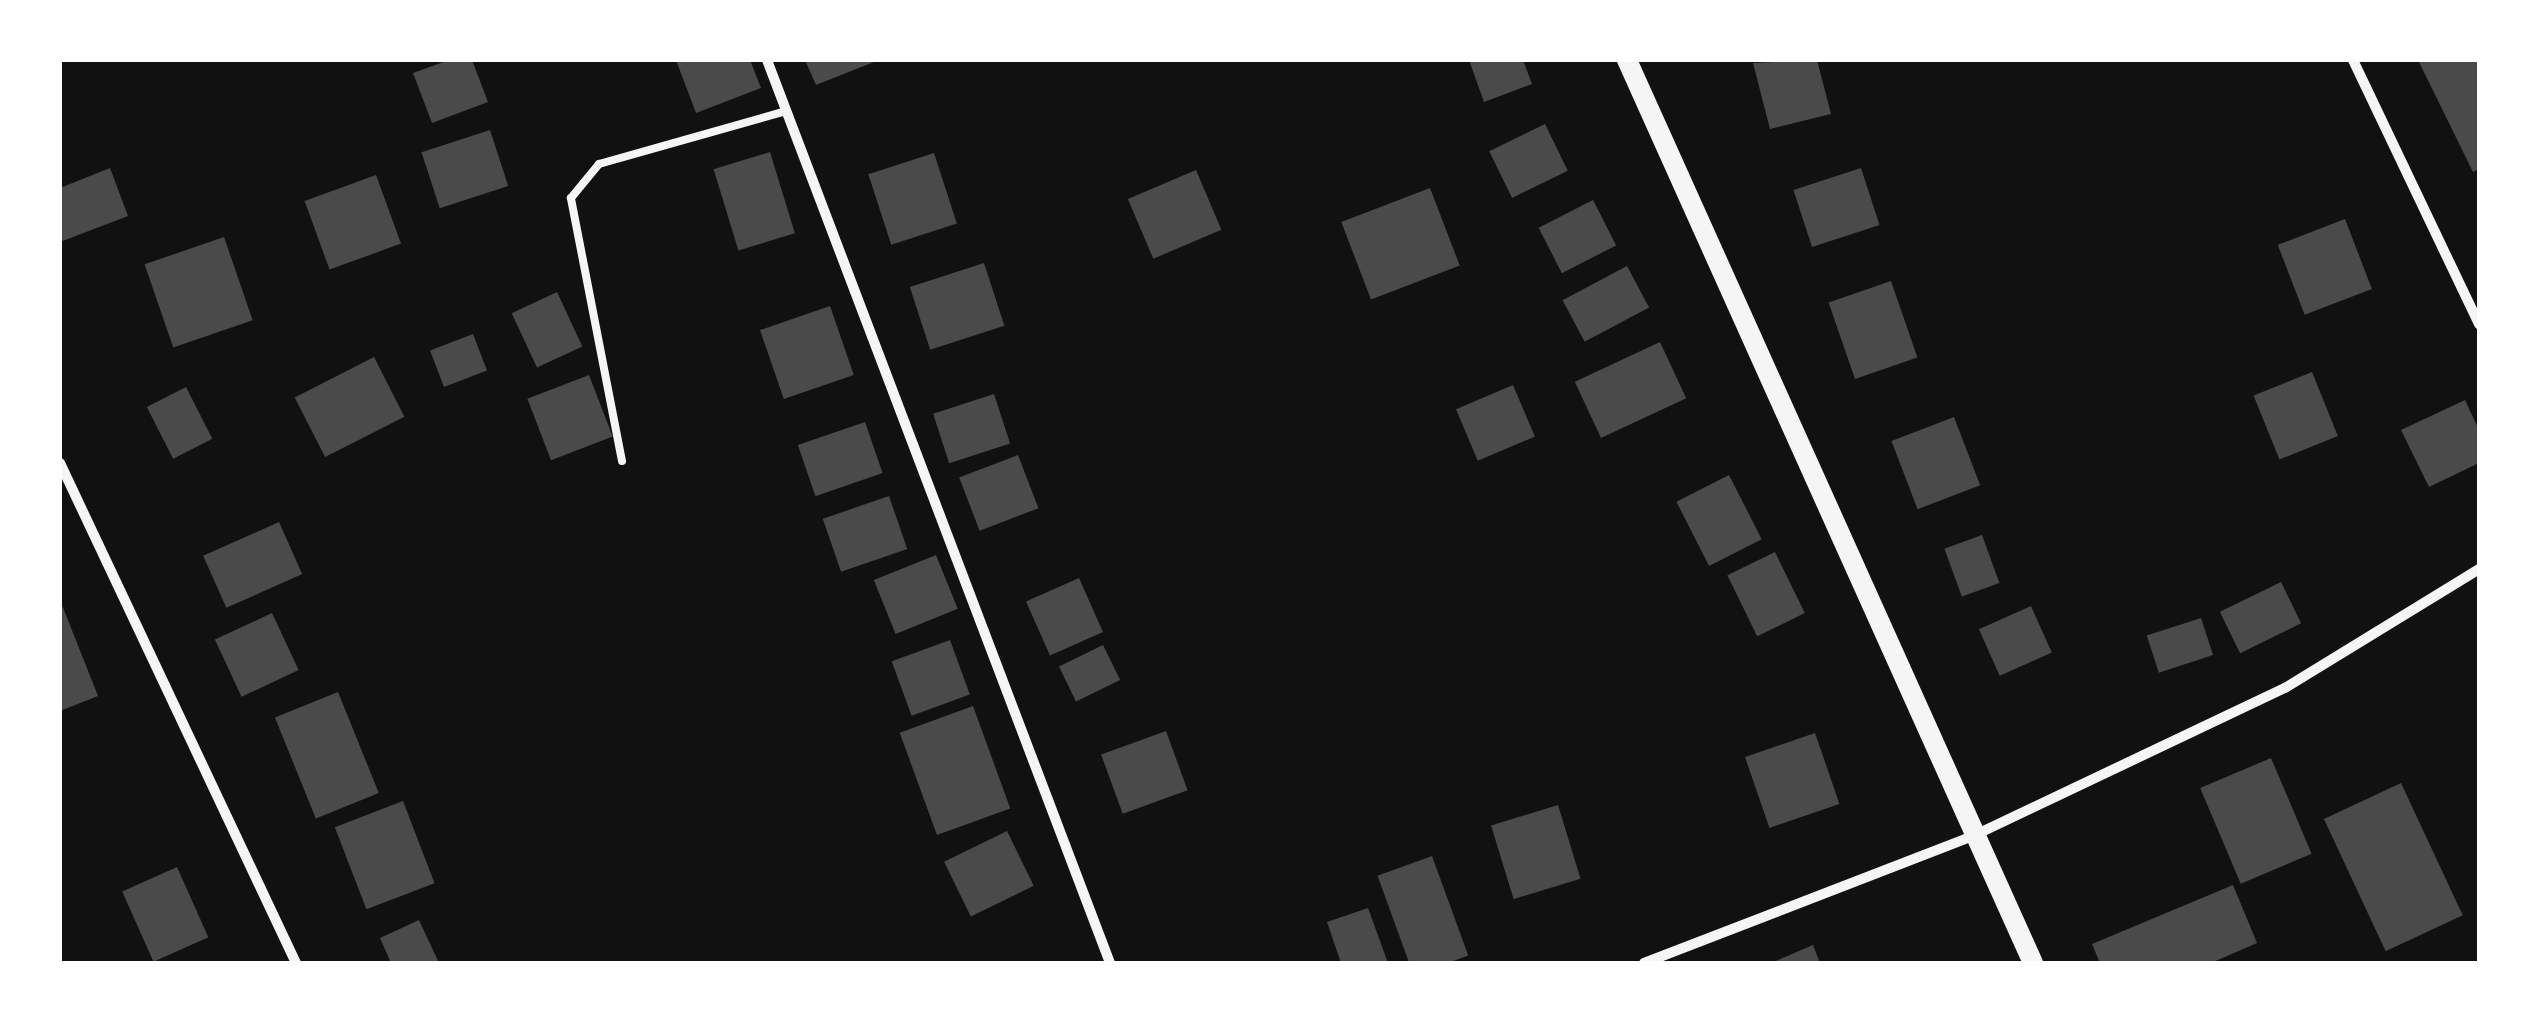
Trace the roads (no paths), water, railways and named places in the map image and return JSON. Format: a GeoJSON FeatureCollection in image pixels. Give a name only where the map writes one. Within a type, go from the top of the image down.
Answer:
{"type":"FeatureCollection","features":[{"type":"Feature","properties":{"kind":"main road"},"geometry":{"type":"LineString","coordinates":[[1626,60],[2033,963]]}},
{"type":"Feature","properties":{"kind":"street"},"geometry":{"type":"LineString","coordinates":[[766,60],[1110,963]]}},
{"type":"Feature","properties":{"kind":"street"},"geometry":{"type":"LineString","coordinates":[[2353,60],[2479,324]]}},
{"type":"Feature","properties":{"kind":"street"},"geometry":{"type":"LineString","coordinates":[[60,463],[296,963]]}},
{"type":"Feature","properties":{"kind":"street"},"geometry":{"type":"LineString","coordinates":[[1644,963],[1973,836],[2285,688],[2479,569]]}},
{"type":"Feature","properties":{"kind":"lane"},"geometry":{"type":"LineString","coordinates":[[622,460],[571,198],[598,164],[786,110]]}}]}
